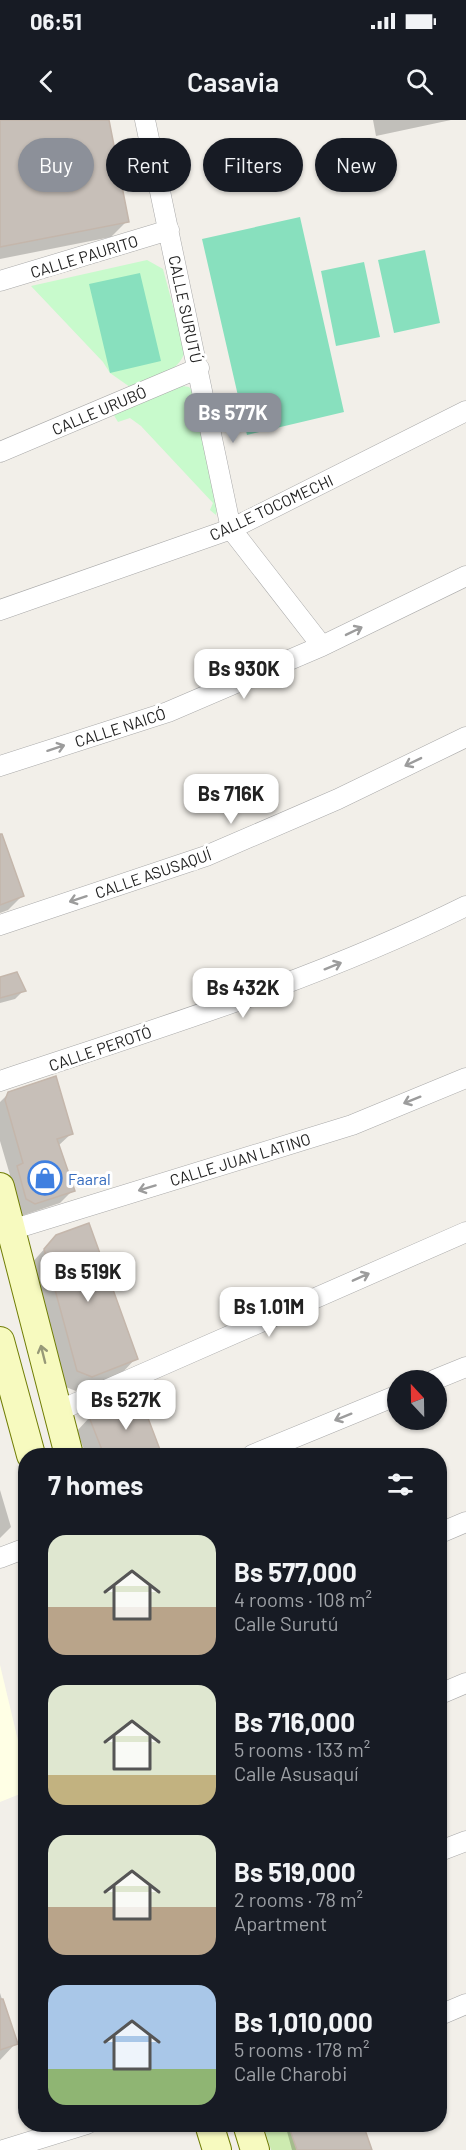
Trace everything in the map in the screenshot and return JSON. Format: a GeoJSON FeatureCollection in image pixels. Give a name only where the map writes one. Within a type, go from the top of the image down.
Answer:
{"type":"FeatureCollection","features":[{"type":"Feature","properties":{"kind":"main road"},"geometry":{"type":"LineString","coordinates":[[0,1187],[67,1448]]}},
{"type":"Feature","properties":{"kind":"main road"},"geometry":{"type":"LineString","coordinates":[[2,1358],[29,1448]]}},
{"type":"Feature","properties":{"kind":"main road"},"geometry":{"type":"LineString","coordinates":[[59,1417],[62,1448]]}},
{"type":"Feature","properties":{"kind":"main road"},"geometry":{"type":"LineString","coordinates":[[249,2132],[255,2150]]}},
{"type":"Feature","properties":{"kind":"street","name":"CALLE SURUTÚ"},"geometry":{"type":"LineString","coordinates":[[144,120],[199,368],[231,529],[322,646]]}},
{"type":"Feature","properties":{"kind":"street","name":"CALLE PAURITO"},"geometry":{"type":"LineString","coordinates":[[0,281],[169,230]]}},
{"type":"Feature","properties":{"kind":"street","name":"CALLE URUBÓ"},"geometry":{"type":"LineString","coordinates":[[0,452],[199,368]]}},
{"type":"Feature","properties":{"kind":"street","name":"CALLE TOCOMECHI"},"geometry":{"type":"LineString","coordinates":[[0,610],[231,529],[466,411]]}},
{"type":"Feature","properties":{"kind":"street","name":"CALLE NAICÓ"},"geometry":{"type":"LineString","coordinates":[[0,766],[168,712],[322,646],[466,576]]}},
{"type":"Feature","properties":{"kind":"street","name":"CALLE ASUSAQUÍ"},"geometry":{"type":"LineString","coordinates":[[0,925],[206,856],[339,799],[466,737]]}},
{"type":"Feature","properties":{"kind":"street","name":"CALLE PEROTÓ"},"geometry":{"type":"LineString","coordinates":[[0,1081],[292,983],[405,936],[466,906]]}},
{"type":"Feature","properties":{"kind":"street","name":"CALLE JUAN LATINO"},"geometry":{"type":"LineString","coordinates":[[11,1230],[352,1125],[466,1078]]}},
{"type":"Feature","properties":{"kind":"street"},"geometry":{"type":"LineString","coordinates":[[59,1417],[466,1232]]}},
{"type":"Feature","properties":{"kind":"street"},"geometry":{"type":"LineString","coordinates":[[447,1375],[466,1367]]}},
{"type":"Feature","properties":{"kind":"street"},"geometry":{"type":"LineString","coordinates":[[269,1448],[387,1400]]}},
{"type":"Feature","properties":{"kind":"street"},"geometry":{"type":"LineString","coordinates":[[447,1530],[466,1522]]}},
{"type":"Feature","properties":{"kind":"street"},"geometry":{"type":"LineString","coordinates":[[0,1558],[18,1551]]}},
{"type":"Feature","properties":{"kind":"street"},"geometry":{"type":"LineString","coordinates":[[447,1691],[466,1683]]}},
{"type":"Feature","properties":{"kind":"street"},"geometry":{"type":"LineString","coordinates":[[447,1848],[466,1840]]}},
{"type":"Feature","properties":{"kind":"street"},"geometry":{"type":"LineString","coordinates":[[447,2012],[466,2004]]}},
{"type":"Feature","properties":{"kind":"street"},"geometry":{"type":"LineString","coordinates":[[3,2150],[61,2132]]}},
{"type":"Feature","properties":{"kind":"shaded area"},"geometry":{"type":"Polygon","coordinates":[[[0,1665],[18,1740],[18,1795],[0,1802],[0,1665]]]}},
{"type":"Feature","properties":{"kind":"green space"},"geometry":{"type":"Polygon","coordinates":[[[300,217],[344,412],[247,435],[202,239],[300,217]]]}},
{"type":"Feature","properties":{"kind":"green space"},"geometry":{"type":"Polygon","coordinates":[[[425,250],[440,323],[394,333],[378,260],[425,250]]]}},
{"type":"Feature","properties":{"kind":"green space"},"geometry":{"type":"Polygon","coordinates":[[[147,260],[163,269],[185,351],[177,365],[163,375],[130,387],[110,373],[103,362],[31,286],[147,260]]]}},
{"type":"Feature","properties":{"kind":"green space"},"geometry":{"type":"Polygon","coordinates":[[[364,262],[380,337],[336,346],[321,271],[364,262]]]}},
{"type":"Feature","properties":{"kind":"green space"},"geometry":{"type":"Polygon","coordinates":[[[140,273],[161,361],[110,373],[89,284],[140,273]]]}},
{"type":"Feature","properties":{"kind":"green space"},"geometry":{"type":"Polygon","coordinates":[[[182,386],[189,387],[200,400],[221,493],[216,515],[210,510],[213,503],[141,426],[130,418],[118,422],[112,412],[182,386]]]}},
{"type":"Feature","properties":{"kind":"green space"},"geometry":{"type":"Polygon","coordinates":[[[265,2132],[291,2132],[297,2150],[271,2150],[265,2132]]]}},
{"type":"Feature","properties":{"kind":"building"},"geometry":{"type":"Polygon","coordinates":[[[0,120],[109,120],[113,138],[106,138],[106,192],[123,192],[129,222],[0,247],[0,120]]]}},
{"type":"Feature","properties":{"kind":"building"},"geometry":{"type":"Polygon","coordinates":[[[0,834],[2,834],[24,896],[0,905],[0,834]]]}},
{"type":"Feature","properties":{"kind":"building"},"geometry":{"type":"Polygon","coordinates":[[[17,972],[26,991],[0,998],[0,977],[17,972]]]}},
{"type":"Feature","properties":{"kind":"building"},"geometry":{"type":"Polygon","coordinates":[[[56,1076],[73,1134],[57,1139],[75,1191],[35,1204],[26,1199],[17,1166],[23,1163],[5,1100],[8,1092],[56,1076]]]}},
{"type":"Feature","properties":{"kind":"building"},"geometry":{"type":"Polygon","coordinates":[[[89,1223],[138,1359],[92,1377],[77,1371],[44,1249],[56,1235],[89,1223]]]}},
{"type":"Feature","properties":{"kind":"building"},"geometry":{"type":"Polygon","coordinates":[[[140,1397],[159,1448],[101,1448],[89,1417],[140,1397]]]}},
{"type":"Feature","properties":{"kind":"building"},"geometry":{"type":"Polygon","coordinates":[[[0,1999],[3,1999],[18,2044],[0,2050],[0,1999]]]}},
{"type":"Feature","properties":{"kind":"building"},"geometry":{"type":"Polygon","coordinates":[[[291,2132],[366,2132],[372,2150],[297,2150],[291,2132]]]}},
{"type":"Feature","properties":{"kind":"place","name":"Faaral"},"geometry":{"type":"Point","coordinates":[45,1178]}}]}
